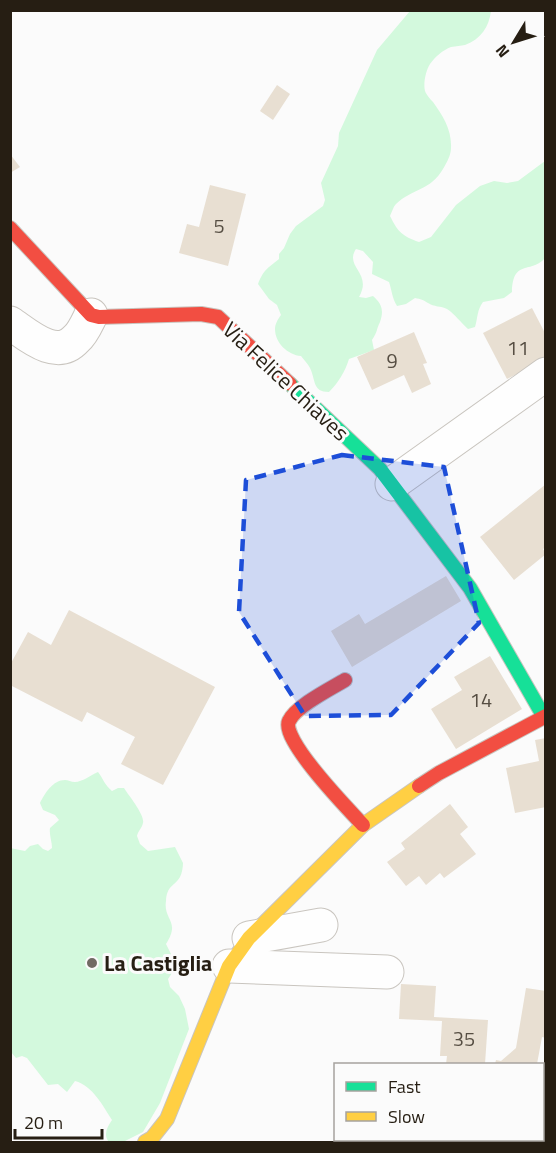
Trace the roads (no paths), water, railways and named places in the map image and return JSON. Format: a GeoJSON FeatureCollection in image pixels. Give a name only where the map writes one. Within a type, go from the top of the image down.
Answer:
{"type":"FeatureCollection","features":[{"type":"Feature","properties":{"kind":"street"},"geometry":{"type":"LineString","coordinates":[[10,228],[91,315],[77,339],[63,347],[54,348],[42,344],[10,323]]}},
{"type":"Feature","properties":{"kind":"street","name":"Via Felice Chiaves"},"geometry":{"type":"LineString","coordinates":[[91,315],[99,317],[201,314],[218,317],[226,323],[380,469],[470,588],[545,717],[439,773],[363,825],[249,938],[229,966],[167,1119],[145,1143]]}},
{"type":"Feature","properties":{"kind":"street"},"geometry":{"type":"LineString","coordinates":[[392,484],[546,374]]}},
{"type":"Feature","properties":{"kind":"street"},"geometry":{"type":"LineString","coordinates":[[345,680],[296,711],[287,723],[286,730],[302,755],[363,825]]}},
{"type":"Feature","properties":{"kind":"street"},"geometry":{"type":"LineString","coordinates":[[249,938],[321,925]]}},
{"type":"Feature","properties":{"kind":"street"},"geometry":{"type":"LineString","coordinates":[[229,966],[387,972]]}},
{"type":"Feature","properties":{"kind":"place","name":"La Castiglia"},"geometry":{"type":"Point","coordinates":[92,963]}}]}
